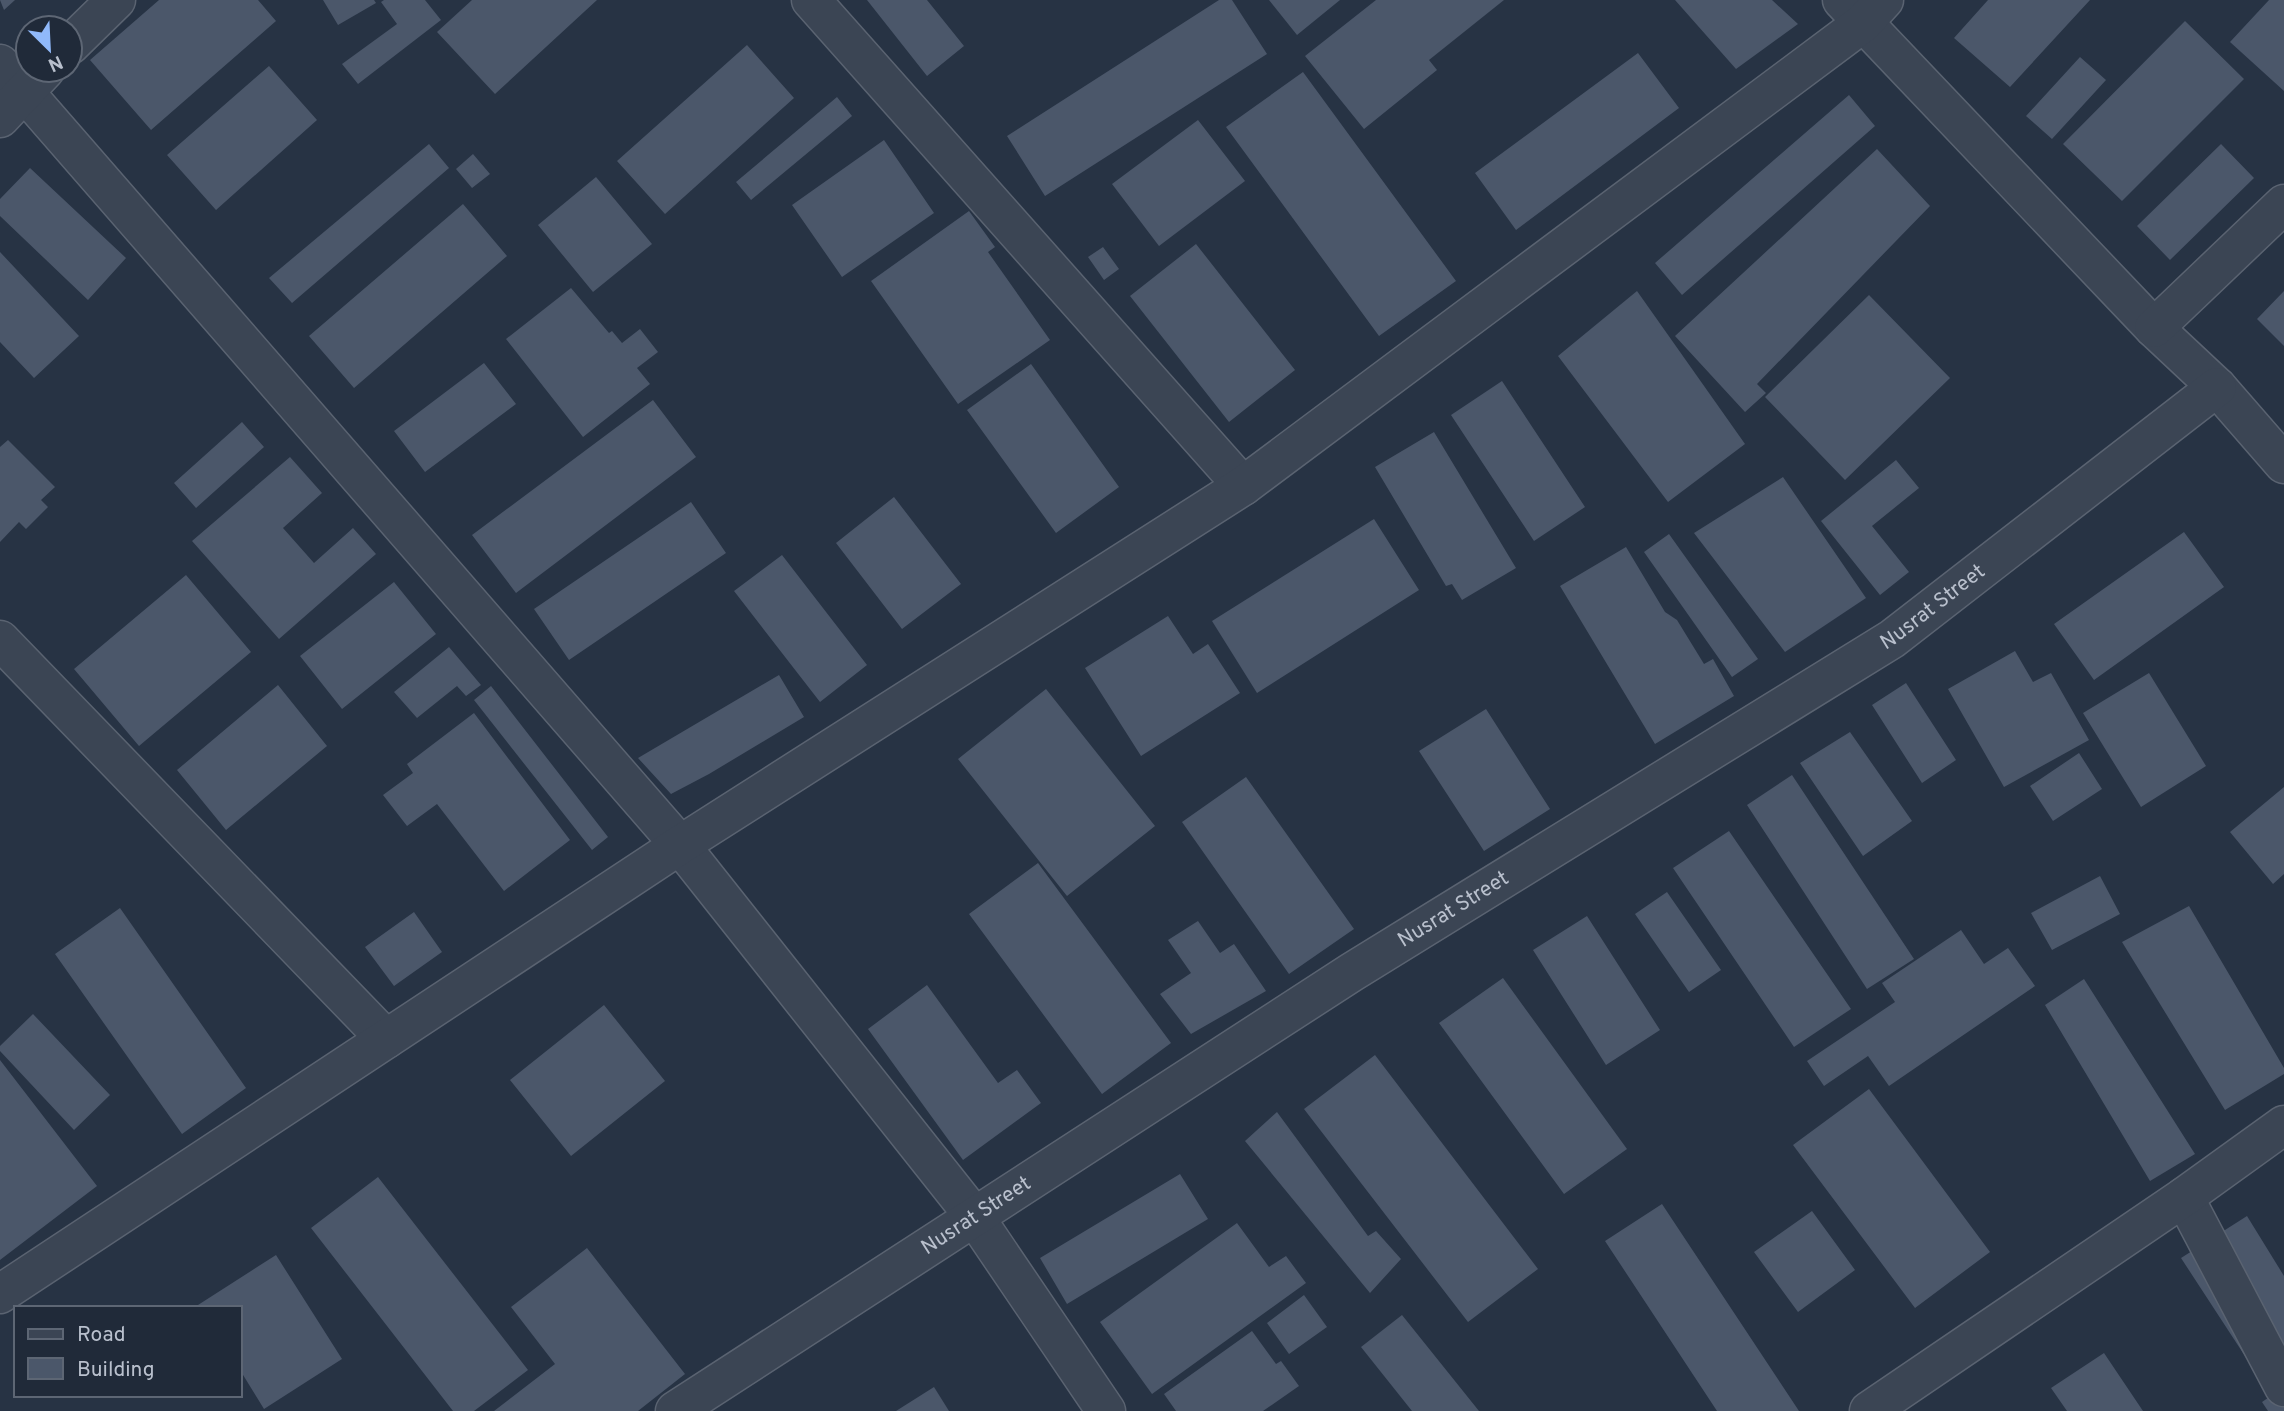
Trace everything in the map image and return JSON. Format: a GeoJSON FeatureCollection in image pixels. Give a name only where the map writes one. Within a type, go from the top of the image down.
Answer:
{"type":"FeatureCollection","features":[{"type":"Feature","properties":{"kind":"street"},"geometry":{"type":"LineString","coordinates":[[84,31],[116,0]]}},
{"type":"Feature","properties":{"kind":"street"},"geometry":{"type":"LineString","coordinates":[[811,0],[1243,486]]}},
{"type":"Feature","properties":{"kind":"street"},"geometry":{"type":"LineString","coordinates":[[0,1294],[680,845],[1243,486],[1863,8],[2154,328],[2217,387],[2284,464]]}},
{"type":"Feature","properties":{"kind":"street"},"geometry":{"type":"LineString","coordinates":[[0,118],[18,84]]}},
{"type":"Feature","properties":{"kind":"street"},"geometry":{"type":"LineString","coordinates":[[32,84],[680,845],[974,1216],[1106,1411]]}},
{"type":"Feature","properties":{"kind":"street"},"geometry":{"type":"LineString","coordinates":[[2154,328],[2284,204]]}},
{"type":"Feature","properties":{"kind":"street","name":"Nusrat Street"},"geometry":{"type":"LineString","coordinates":[[675,1411],[1352,972],[1892,639],[2217,387]]}},
{"type":"Feature","properties":{"kind":"street"},"geometry":{"type":"LineString","coordinates":[[0,640],[386,1039]]}},
{"type":"Feature","properties":{"kind":"street"},"geometry":{"type":"LineString","coordinates":[[1869,1411],[2184,1197],[2284,1125]]}},
{"type":"Feature","properties":{"kind":"street"},"geometry":{"type":"LineString","coordinates":[[2184,1197],[2284,1387]]}},
{"type":"Feature","properties":{"kind":"building"},"geometry":{"type":"Polygon","coordinates":[[[0,0],[15,0],[4,10],[0,0]]]}},
{"type":"Feature","properties":{"kind":"building"},"geometry":{"type":"Polygon","coordinates":[[[159,0],[258,0],[276,21],[151,130],[90,60],[159,0]]]}},
{"type":"Feature","properties":{"kind":"building"},"geometry":{"type":"Polygon","coordinates":[[[323,0],[374,0],[376,3],[338,25],[323,0]]]}},
{"type":"Feature","properties":{"kind":"building"},"geometry":{"type":"Polygon","coordinates":[[[425,0],[441,20],[358,84],[342,64],[397,24],[381,2],[425,0]]]}},
{"type":"Feature","properties":{"kind":"building"},"geometry":{"type":"Polygon","coordinates":[[[472,0],[597,0],[495,94],[437,32],[472,0]]]}},
{"type":"Feature","properties":{"kind":"building"},"geometry":{"type":"Polygon","coordinates":[[[867,0],[927,0],[964,46],[927,76],[867,0]]]}},
{"type":"Feature","properties":{"kind":"building"},"geometry":{"type":"Polygon","coordinates":[[[1219,0],[1232,0],[1267,54],[1045,196],[1007,136],[1219,0]]]}},
{"type":"Feature","properties":{"kind":"building"},"geometry":{"type":"Polygon","coordinates":[[[1269,0],[1340,0],[1297,35],[1269,0]]]}},
{"type":"Feature","properties":{"kind":"building"},"geometry":{"type":"Polygon","coordinates":[[[1376,0],[1504,0],[1429,60],[1437,70],[1364,129],[1305,56],[1376,0]]]}},
{"type":"Feature","properties":{"kind":"building"},"geometry":{"type":"Polygon","coordinates":[[[1675,0],[1772,0],[1798,24],[1736,69],[1675,0]]]}},
{"type":"Feature","properties":{"kind":"building"},"geometry":{"type":"Polygon","coordinates":[[[1988,0],[2090,0],[2010,87],[1954,38],[1988,0]]]}},
{"type":"Feature","properties":{"kind":"building"},"geometry":{"type":"Polygon","coordinates":[[[2269,0],[2284,0],[2284,91],[2230,42],[2269,0]]]}},
{"type":"Feature","properties":{"kind":"building"},"geometry":{"type":"Polygon","coordinates":[[[2185,21],[2244,79],[2122,201],[2063,144],[2185,21]]]}},
{"type":"Feature","properties":{"kind":"building"},"geometry":{"type":"Polygon","coordinates":[[[747,45],[794,98],[665,214],[617,161],[747,45]]]}},
{"type":"Feature","properties":{"kind":"building"},"geometry":{"type":"Polygon","coordinates":[[[1638,53],[1679,108],[1516,230],[1475,173],[1638,53]]]}},
{"type":"Feature","properties":{"kind":"building"},"geometry":{"type":"Polygon","coordinates":[[[2080,57],[2106,80],[2052,139],[2026,116],[2080,57]]]}},
{"type":"Feature","properties":{"kind":"building"},"geometry":{"type":"Polygon","coordinates":[[[269,66],[317,120],[216,210],[167,155],[269,66]]]}},
{"type":"Feature","properties":{"kind":"building"},"geometry":{"type":"Polygon","coordinates":[[[1303,72],[1456,281],[1379,336],[1226,127],[1303,72]]]}},
{"type":"Feature","properties":{"kind":"building"},"geometry":{"type":"Polygon","coordinates":[[[1849,95],[1875,126],[1682,295],[1655,263],[1849,95]]]}},
{"type":"Feature","properties":{"kind":"building"},"geometry":{"type":"Polygon","coordinates":[[[837,97],[852,116],[751,200],[736,182],[837,97]]]}},
{"type":"Feature","properties":{"kind":"building"},"geometry":{"type":"Polygon","coordinates":[[[1198,120],[1245,181],[1159,246],[1112,184],[1198,120]]]}},
{"type":"Feature","properties":{"kind":"building"},"geometry":{"type":"Polygon","coordinates":[[[884,140],[934,213],[842,277],[792,205],[884,140]]]}},
{"type":"Feature","properties":{"kind":"building"},"geometry":{"type":"Polygon","coordinates":[[[429,144],[449,168],[292,303],[269,278],[429,144]]]}},
{"type":"Feature","properties":{"kind":"building"},"geometry":{"type":"Polygon","coordinates":[[[2221,144],[2254,178],[2170,260],[2137,226],[2221,144]]]}},
{"type":"Feature","properties":{"kind":"building"},"geometry":{"type":"Polygon","coordinates":[[[1877,149],[1930,206],[1757,384],[1766,393],[1745,412],[1675,336],[1877,149]]]}},
{"type":"Feature","properties":{"kind":"building"},"geometry":{"type":"Polygon","coordinates":[[[473,154],[490,174],[472,188],[456,169],[473,154]]]}},
{"type":"Feature","properties":{"kind":"building"},"geometry":{"type":"Polygon","coordinates":[[[30,168],[126,258],[88,300],[0,216],[0,199],[30,168]]]}},
{"type":"Feature","properties":{"kind":"building"},"geometry":{"type":"Polygon","coordinates":[[[596,177],[652,244],[593,292],[538,225],[596,177]]]}},
{"type":"Feature","properties":{"kind":"building"},"geometry":{"type":"Polygon","coordinates":[[[463,204],[507,256],[354,388],[309,336],[463,204]]]}},
{"type":"Feature","properties":{"kind":"building"},"geometry":{"type":"Polygon","coordinates":[[[969,211],[995,247],[988,252],[1050,340],[958,404],[871,281],[969,211]]]}},
{"type":"Feature","properties":{"kind":"building"},"geometry":{"type":"Polygon","coordinates":[[[1196,244],[1295,370],[1229,422],[1130,296],[1196,244]]]}},
{"type":"Feature","properties":{"kind":"building"},"geometry":{"type":"Polygon","coordinates":[[[1103,247],[1119,269],[1104,280],[1088,257],[1103,247]]]}},
{"type":"Feature","properties":{"kind":"building"},"geometry":{"type":"Polygon","coordinates":[[[0,252],[79,336],[34,378],[0,342],[0,252]]]}},
{"type":"Feature","properties":{"kind":"building"},"geometry":{"type":"Polygon","coordinates":[[[571,288],[609,333],[612,331],[622,343],[640,329],[658,352],[637,368],[650,384],[583,437],[506,339],[571,288]]]}},
{"type":"Feature","properties":{"kind":"building"},"geometry":{"type":"Polygon","coordinates":[[[1637,291],[1745,444],[1668,502],[1558,356],[1637,291]]]}},
{"type":"Feature","properties":{"kind":"building"},"geometry":{"type":"Polygon","coordinates":[[[2284,291],[2284,346],[2257,319],[2284,291]]]}},
{"type":"Feature","properties":{"kind":"building"},"geometry":{"type":"Polygon","coordinates":[[[1869,295],[1950,378],[1845,480],[1765,397],[1869,295]]]}},
{"type":"Feature","properties":{"kind":"building"},"geometry":{"type":"Polygon","coordinates":[[[484,363],[516,404],[425,472],[394,431],[484,363]]]}},
{"type":"Feature","properties":{"kind":"building"},"geometry":{"type":"Polygon","coordinates":[[[1031,364],[1119,487],[1056,533],[967,410],[1031,364]]]}},
{"type":"Feature","properties":{"kind":"building"},"geometry":{"type":"Polygon","coordinates":[[[1502,381],[1585,507],[1534,541],[1451,415],[1502,381]]]}},
{"type":"Feature","properties":{"kind":"building"},"geometry":{"type":"Polygon","coordinates":[[[653,400],[696,457],[516,593],[472,535],[653,400]]]}},
{"type":"Feature","properties":{"kind":"building"},"geometry":{"type":"Polygon","coordinates":[[[242,422],[264,447],[196,508],[174,483],[242,422]]]}},
{"type":"Feature","properties":{"kind":"building"},"geometry":{"type":"Polygon","coordinates":[[[1434,432],[1516,568],[1462,600],[1452,584],[1446,586],[1375,467],[1434,432]]]}},
{"type":"Feature","properties":{"kind":"building"},"geometry":{"type":"Polygon","coordinates":[[[8,440],[55,487],[41,500],[48,507],[26,529],[19,522],[0,542],[0,447],[8,440]]]}},
{"type":"Feature","properties":{"kind":"building"},"geometry":{"type":"Polygon","coordinates":[[[290,457],[322,493],[283,528],[314,563],[353,528],[376,554],[279,639],[192,541],[290,457]]]}},
{"type":"Feature","properties":{"kind":"building"},"geometry":{"type":"Polygon","coordinates":[[[1896,460],[1919,488],[1872,526],[1909,572],[1880,595],[1821,521],[1896,460]]]}},
{"type":"Feature","properties":{"kind":"building"},"geometry":{"type":"Polygon","coordinates":[[[1783,477],[1866,598],[1785,652],[1694,533],[1783,477]]]}},
{"type":"Feature","properties":{"kind":"building"},"geometry":{"type":"Polygon","coordinates":[[[894,497],[961,584],[902,629],[836,543],[894,497]]]}},
{"type":"Feature","properties":{"kind":"building"},"geometry":{"type":"Polygon","coordinates":[[[691,502],[726,553],[569,660],[534,609],[691,502]]]}},
{"type":"Feature","properties":{"kind":"building"},"geometry":{"type":"Polygon","coordinates":[[[1374,519],[1419,590],[1257,693],[1212,621],[1374,519]]]}},
{"type":"Feature","properties":{"kind":"building"},"geometry":{"type":"Polygon","coordinates":[[[2184,532],[2224,587],[2094,680],[2054,624],[2184,532]]]}},
{"type":"Feature","properties":{"kind":"building"},"geometry":{"type":"Polygon","coordinates":[[[1669,534],[1758,659],[1732,677],[1644,552],[1669,534]]]}},
{"type":"Feature","properties":{"kind":"building"},"geometry":{"type":"Polygon","coordinates":[[[1626,547],[1665,612],[1677,620],[1704,664],[1713,659],[1734,696],[1655,744],[1560,586],[1626,547]]]}},
{"type":"Feature","properties":{"kind":"building"},"geometry":{"type":"Polygon","coordinates":[[[782,555],[867,665],[820,702],[734,591],[782,555]]]}},
{"type":"Feature","properties":{"kind":"building"},"geometry":{"type":"Polygon","coordinates":[[[186,575],[251,652],[139,746],[74,669],[186,575]]]}},
{"type":"Feature","properties":{"kind":"building"},"geometry":{"type":"Polygon","coordinates":[[[394,582],[436,634],[342,709],[300,656],[394,582]]]}},
{"type":"Feature","properties":{"kind":"building"},"geometry":{"type":"Polygon","coordinates":[[[1168,616],[1193,654],[1208,644],[1240,693],[1141,756],[1085,668],[1168,616]]]}},
{"type":"Feature","properties":{"kind":"building"},"geometry":{"type":"Polygon","coordinates":[[[449,647],[481,685],[466,696],[457,686],[417,718],[394,692],[449,647]]]}},
{"type":"Feature","properties":{"kind":"building"},"geometry":{"type":"Polygon","coordinates":[[[2015,651],[2033,682],[2051,673],[2089,740],[2004,787],[1948,689],[2015,651]]]}},
{"type":"Feature","properties":{"kind":"building"},"geometry":{"type":"Polygon","coordinates":[[[2149,673],[2206,766],[2141,807],[2083,713],[2149,673]]]}},
{"type":"Feature","properties":{"kind":"building"},"geometry":{"type":"Polygon","coordinates":[[[779,675],[804,717],[709,774],[671,794],[638,758],[779,675]]]}},
{"type":"Feature","properties":{"kind":"building"},"geometry":{"type":"Polygon","coordinates":[[[1906,683],[1956,760],[1922,783],[1872,705],[1906,683]]]}},
{"type":"Feature","properties":{"kind":"building"},"geometry":{"type":"Polygon","coordinates":[[[278,685],[327,746],[226,830],[177,770],[278,685]]]}},
{"type":"Feature","properties":{"kind":"building"},"geometry":{"type":"Polygon","coordinates":[[[491,686],[608,837],[592,850],[474,700],[491,686]]]}},
{"type":"Feature","properties":{"kind":"building"},"geometry":{"type":"Polygon","coordinates":[[[1046,689],[1155,826],[1067,896],[958,759],[1046,689]]]}},
{"type":"Feature","properties":{"kind":"building"},"geometry":{"type":"Polygon","coordinates":[[[1486,709],[1550,809],[1484,851],[1419,751],[1486,709]]]}},
{"type":"Feature","properties":{"kind":"building"},"geometry":{"type":"Polygon","coordinates":[[[474,713],[570,840],[504,891],[437,804],[407,826],[383,795],[413,773],[407,764],[474,713]]]}},
{"type":"Feature","properties":{"kind":"building"},"geometry":{"type":"Polygon","coordinates":[[[1850,732],[1912,821],[1863,856],[1800,763],[1850,732]]]}},
{"type":"Feature","properties":{"kind":"building"},"geometry":{"type":"Polygon","coordinates":[[[2079,753],[2102,789],[2053,821],[2030,786],[2079,753]]]}},
{"type":"Feature","properties":{"kind":"building"},"geometry":{"type":"Polygon","coordinates":[[[1792,775],[1914,959],[1867,989],[1747,805],[1792,775]]]}},
{"type":"Feature","properties":{"kind":"building"},"geometry":{"type":"Polygon","coordinates":[[[1246,777],[1354,929],[1289,974],[1182,822],[1246,777]]]}},
{"type":"Feature","properties":{"kind":"building"},"geometry":{"type":"Polygon","coordinates":[[[2284,787],[2284,874],[2273,884],[2230,832],[2284,787]]]}},
{"type":"Feature","properties":{"kind":"building"},"geometry":{"type":"Polygon","coordinates":[[[1729,831],[1851,1009],[1794,1047],[1673,868],[1729,831]]]}},
{"type":"Feature","properties":{"kind":"building"},"geometry":{"type":"Polygon","coordinates":[[[1038,863],[1171,1043],[1102,1094],[969,914],[1038,863]]]}},
{"type":"Feature","properties":{"kind":"building"},"geometry":{"type":"Polygon","coordinates":[[[2100,876],[2120,914],[2052,950],[2031,913],[2100,876]]]}},
{"type":"Feature","properties":{"kind":"building"},"geometry":{"type":"Polygon","coordinates":[[[1667,892],[1721,970],[1689,992],[1635,914],[1667,892]]]}},
{"type":"Feature","properties":{"kind":"building"},"geometry":{"type":"Polygon","coordinates":[[[2189,906],[2284,1068],[2284,1074],[2225,1110],[2122,942],[2189,906]]]}},
{"type":"Feature","properties":{"kind":"building"},"geometry":{"type":"Polygon","coordinates":[[[120,908],[246,1088],[182,1134],[55,954],[120,908]]]}},
{"type":"Feature","properties":{"kind":"building"},"geometry":{"type":"Polygon","coordinates":[[[414,912],[442,952],[394,986],[365,947],[414,912]]]}},
{"type":"Feature","properties":{"kind":"building"},"geometry":{"type":"Polygon","coordinates":[[[1587,916],[1660,1030],[1606,1065],[1533,950],[1587,916]]]}},
{"type":"Feature","properties":{"kind":"building"},"geometry":{"type":"Polygon","coordinates":[[[1198,921],[1220,953],[1234,944],[1266,991],[1191,1034],[1160,994],[1191,973],[1168,940],[1198,921]]]}},
{"type":"Feature","properties":{"kind":"building"},"geometry":{"type":"Polygon","coordinates":[[[1961,930],[1984,964],[2008,948],[2035,986],[1889,1086],[1868,1056],[1824,1086],[1807,1061],[1895,1002],[1882,983],[1961,930]]]}},
{"type":"Feature","properties":{"kind":"building"},"geometry":{"type":"Polygon","coordinates":[[[1503,978],[1627,1149],[1564,1194],[1439,1023],[1503,978]]]}},
{"type":"Feature","properties":{"kind":"building"},"geometry":{"type":"Polygon","coordinates":[[[2084,979],[2195,1154],[2150,1181],[2045,1005],[2084,979]]]}},
{"type":"Feature","properties":{"kind":"building"},"geometry":{"type":"Polygon","coordinates":[[[927,985],[998,1083],[1017,1070],[1041,1103],[963,1160],[868,1029],[927,985]]]}},
{"type":"Feature","properties":{"kind":"building"},"geometry":{"type":"Polygon","coordinates":[[[604,1005],[665,1081],[571,1156],[510,1080],[604,1005]]]}},
{"type":"Feature","properties":{"kind":"building"},"geometry":{"type":"Polygon","coordinates":[[[33,1014],[110,1095],[74,1130],[0,1051],[0,1046],[33,1014]]]}},
{"type":"Feature","properties":{"kind":"building"},"geometry":{"type":"Polygon","coordinates":[[[1375,1055],[1538,1269],[1468,1322],[1304,1109],[1375,1055]]]}},
{"type":"Feature","properties":{"kind":"building"},"geometry":{"type":"Polygon","coordinates":[[[0,1060],[97,1186],[0,1260],[0,1060]]]}},
{"type":"Feature","properties":{"kind":"building"},"geometry":{"type":"Polygon","coordinates":[[[1869,1089],[1990,1252],[1915,1308],[1793,1145],[1869,1089]]]}},
{"type":"Feature","properties":{"kind":"building"},"geometry":{"type":"Polygon","coordinates":[[[1277,1112],[1368,1236],[1376,1231],[1401,1259],[1370,1293],[1245,1141],[1277,1112]]]}},
{"type":"Feature","properties":{"kind":"building"},"geometry":{"type":"Polygon","coordinates":[[[1180,1174],[1208,1219],[1067,1304],[1040,1258],[1180,1174]]]}},
{"type":"Feature","properties":{"kind":"building"},"geometry":{"type":"Polygon","coordinates":[[[378,1177],[528,1370],[474,1411],[453,1411],[311,1228],[378,1177]]]}},
{"type":"Feature","properties":{"kind":"building"},"geometry":{"type":"Polygon","coordinates":[[[1662,1204],[1799,1411],[1717,1411],[1605,1241],[1662,1204]]]}},
{"type":"Feature","properties":{"kind":"building"},"geometry":{"type":"Polygon","coordinates":[[[1812,1211],[1855,1270],[1798,1312],[1754,1252],[1812,1211]]]}},
{"type":"Feature","properties":{"kind":"building"},"geometry":{"type":"Polygon","coordinates":[[[2247,1216],[2284,1276],[2284,1358],[2258,1376],[2181,1258],[2247,1216]]]}},
{"type":"Feature","properties":{"kind":"building"},"geometry":{"type":"Polygon","coordinates":[[[1237,1223],[1269,1267],[1286,1256],[1306,1283],[1152,1394],[1100,1322],[1237,1223]]]}},
{"type":"Feature","properties":{"kind":"building"},"geometry":{"type":"Polygon","coordinates":[[[587,1248],[685,1374],[638,1411],[494,1411],[555,1364],[511,1307],[587,1248]]]}},
{"type":"Feature","properties":{"kind":"building"},"geometry":{"type":"Polygon","coordinates":[[[276,1255],[342,1359],[264,1409],[242,1373],[242,1306],[198,1305],[276,1255]]]}},
{"type":"Feature","properties":{"kind":"building"},"geometry":{"type":"Polygon","coordinates":[[[1304,1295],[1327,1327],[1289,1354],[1267,1323],[1304,1295]]]}},
{"type":"Feature","properties":{"kind":"building"},"geometry":{"type":"Polygon","coordinates":[[[1402,1315],[1479,1411],[1412,1411],[1361,1347],[1402,1315]]]}},
{"type":"Feature","properties":{"kind":"building"},"geometry":{"type":"Polygon","coordinates":[[[1252,1331],[1276,1364],[1281,1361],[1299,1386],[1263,1411],[1176,1411],[1164,1394],[1252,1331]]]}},
{"type":"Feature","properties":{"kind":"building"},"geometry":{"type":"Polygon","coordinates":[[[2104,1353],[2143,1411],[2067,1411],[2051,1388],[2104,1353]]]}},
{"type":"Feature","properties":{"kind":"building"},"geometry":{"type":"Polygon","coordinates":[[[934,1387],[949,1411],[896,1411],[934,1387]]]}},
{"type":"Feature","properties":{"kind":"building"},"geometry":{"type":"Polygon","coordinates":[[[2284,1387],[2284,1411],[2268,1411],[2262,1402],[2284,1387]]]}}]}
